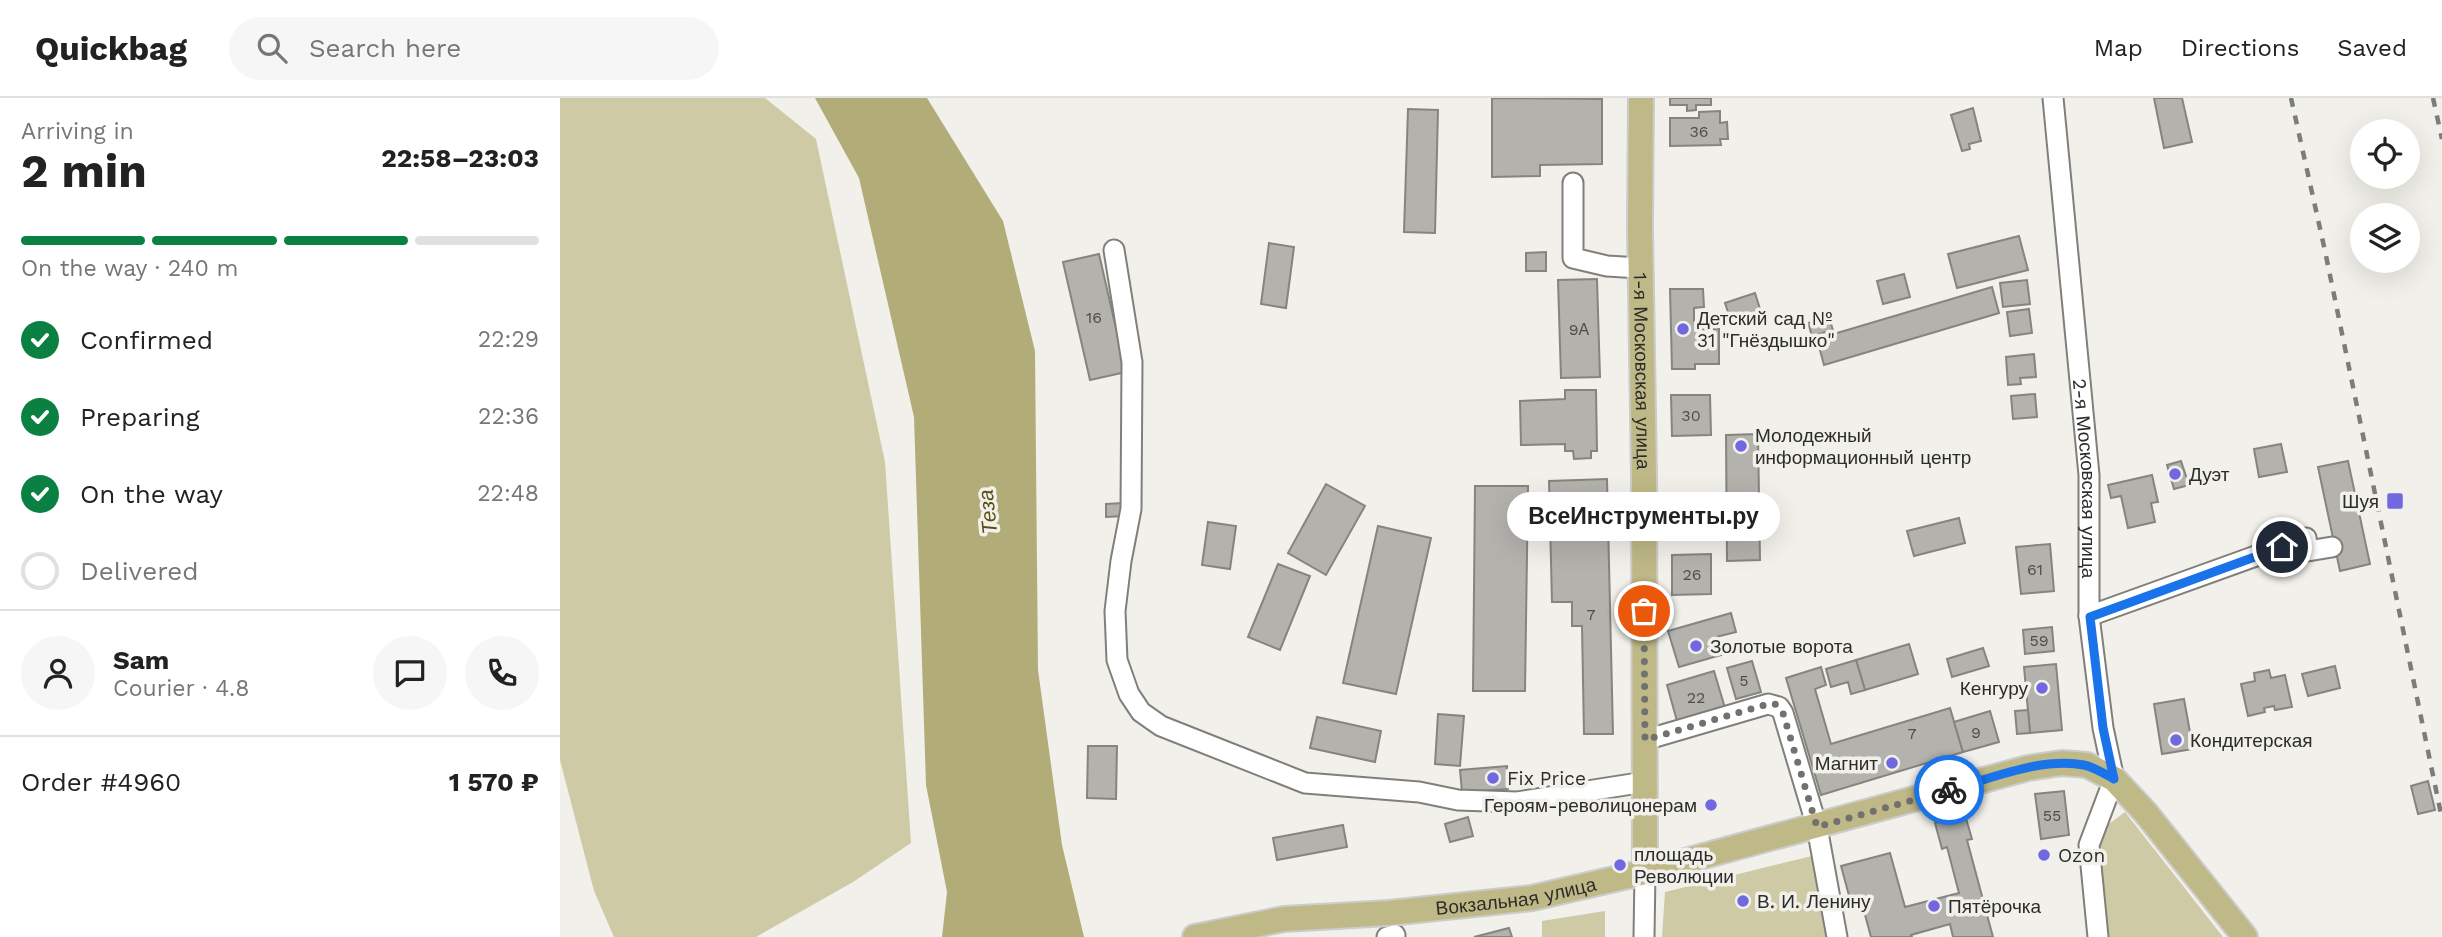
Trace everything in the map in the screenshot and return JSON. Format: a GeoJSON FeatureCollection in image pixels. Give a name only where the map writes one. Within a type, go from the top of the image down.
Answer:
{"type":"FeatureCollection","features":[{"type":"Feature","properties":{"kind":"main road","name":"1-я Московская улица"},"geometry":{"type":"LineString","coordinates":[[1641,98],[1645,872]]}},
{"type":"Feature","properties":{"kind":"main road","name":"Вокзальная улица"},"geometry":{"type":"LineString","coordinates":[[1195,937],[1284,919],[1389,913],[1532,898],[1817,827],[2028,768],[2062,763],[2087,765],[2114,779]]}},
{"type":"Feature","properties":{"kind":"main road"},"geometry":{"type":"LineString","coordinates":[[2114,779],[2145,812],[2245,937]]}},
{"type":"Feature","properties":{"kind":"street","name":"2-я Московская улица"},"geometry":{"type":"LineString","coordinates":[[2053,98],[2089,475],[2090,617],[2103,728],[2114,779]]}},
{"type":"Feature","properties":{"kind":"street"},"geometry":{"type":"LineString","coordinates":[[1573,183],[1573,258],[1608,266],[1640,268]]}},
{"type":"Feature","properties":{"kind":"street"},"geometry":{"type":"LineString","coordinates":[[1114,250],[1132,362],[1131,509],[1118,584],[1114,633],[1122,678],[1141,712],[1161,726],[1305,783],[1419,792],[1458,800],[1517,802],[1645,782]]}},
{"type":"Feature","properties":{"kind":"street"},"geometry":{"type":"LineString","coordinates":[[2090,617],[2306,538],[2308,551],[2332,547]]}},
{"type":"Feature","properties":{"kind":"street"},"geometry":{"type":"LineString","coordinates":[[1645,740],[1775,704],[1783,713],[1817,827],[1837,937]]}},
{"type":"Feature","properties":{"kind":"street"},"geometry":{"type":"LineString","coordinates":[[2098,937],[2089,845],[2114,779]]}},
{"type":"Feature","properties":{"kind":"street","name":"1-я Московская улица"},"geometry":{"type":"LineString","coordinates":[[1644,937],[1645,872]]}},
{"type":"Feature","properties":{"kind":"shaded area"},"geometry":{"type":"Polygon","coordinates":[[[560,98],[765,98],[816,139],[885,462],[911,843],[853,882],[756,937],[614,937],[594,891],[560,760],[560,98]]]}},
{"type":"Feature","properties":{"kind":"shaded area"},"geometry":{"type":"Polygon","coordinates":[[[2125,812],[2223,937],[2106,937],[2097,833],[2125,812]]]}},
{"type":"Feature","properties":{"kind":"shaded area"},"geometry":{"type":"Polygon","coordinates":[[[1812,856],[1831,937],[1662,937],[1665,892],[1812,856]]]}},
{"type":"Feature","properties":{"kind":"shaded area"},"geometry":{"type":"Polygon","coordinates":[[[1605,911],[1605,937],[1542,937],[1542,921],[1605,911]]]}},
{"type":"Feature","properties":{"kind":"water","name":"Теза"},"geometry":{"type":"Polygon","coordinates":[[[815,98],[927,98],[1003,221],[1035,351],[1038,670],[1062,845],[1084,937],[942,937],[947,892],[926,785],[914,417],[859,178],[815,98]]]}},
{"type":"Feature","properties":{"kind":"building"},"geometry":{"type":"Polygon","coordinates":[[[1492,98],[1602,99],[1602,164],[1540,165],[1540,176],[1492,177],[1492,98]]]}},
{"type":"Feature","properties":{"kind":"building"},"geometry":{"type":"Polygon","coordinates":[[[1670,98],[1711,98],[1711,105],[1696,105],[1696,110],[1687,111],[1687,105],[1670,105],[1670,98]]]}},
{"type":"Feature","properties":{"kind":"building"},"geometry":{"type":"Polygon","coordinates":[[[2154,98],[2182,98],[2192,142],[2164,148],[2154,98]]]}},
{"type":"Feature","properties":{"kind":"building"},"geometry":{"type":"Polygon","coordinates":[[[1973,108],[1981,141],[1969,144],[1970,149],[1962,151],[1951,115],[1973,108]]]}},
{"type":"Feature","properties":{"kind":"building"},"geometry":{"type":"Polygon","coordinates":[[[1408,109],[1438,110],[1435,233],[1404,232],[1408,109]]]}},
{"type":"Feature","properties":{"kind":"building"},"geometry":{"type":"Polygon","coordinates":[[[1720,111],[1720,123],[1727,122],[1728,139],[1720,139],[1721,145],[1670,146],[1670,118],[1699,118],[1699,112],[1720,111]]]}},
{"type":"Feature","properties":{"kind":"building"},"geometry":{"type":"Polygon","coordinates":[[[2019,236],[2028,270],[1957,288],[1948,254],[2019,236]]]}},
{"type":"Feature","properties":{"kind":"building"},"geometry":{"type":"Polygon","coordinates":[[[1269,243],[1294,247],[1286,308],[1261,304],[1269,243]]]}},
{"type":"Feature","properties":{"kind":"building"},"geometry":{"type":"Polygon","coordinates":[[[1546,252],[1546,271],[1526,271],[1526,253],[1546,252]]]}},
{"type":"Feature","properties":{"kind":"building"},"geometry":{"type":"Polygon","coordinates":[[[1099,254],[1126,372],[1090,380],[1063,262],[1099,254]]]}},
{"type":"Feature","properties":{"kind":"building"},"geometry":{"type":"Polygon","coordinates":[[[1904,274],[1910,297],[1883,304],[1877,281],[1904,274]]]}},
{"type":"Feature","properties":{"kind":"building"},"geometry":{"type":"Polygon","coordinates":[[[1597,279],[1600,377],[1561,378],[1558,280],[1597,279]]]}},
{"type":"Feature","properties":{"kind":"building"},"geometry":{"type":"Polygon","coordinates":[[[2027,280],[2030,304],[2003,307],[2000,283],[2027,280]]]}},
{"type":"Feature","properties":{"kind":"building"},"geometry":{"type":"Polygon","coordinates":[[[1992,287],[1999,313],[1824,365],[1817,339],[1992,287]]]}},
{"type":"Feature","properties":{"kind":"building","name":"Детский сад № 31 \"Гнёздышко\""},"geometry":{"type":"Polygon","coordinates":[[[1670,289],[1703,289],[1704,307],[1694,308],[1694,329],[1719,329],[1719,364],[1695,364],[1695,369],[1672,369],[1670,289]]]}},
{"type":"Feature","properties":{"kind":"building"},"geometry":{"type":"Polygon","coordinates":[[[1755,293],[1761,312],[1731,321],[1725,303],[1755,293]]]}},
{"type":"Feature","properties":{"kind":"building"},"geometry":{"type":"Polygon","coordinates":[[[2029,309],[2032,333],[2010,336],[2007,312],[2029,309]]]}},
{"type":"Feature","properties":{"kind":"building"},"geometry":{"type":"Polygon","coordinates":[[[1829,318],[1833,330],[1812,336],[1808,323],[1829,318]]]}},
{"type":"Feature","properties":{"kind":"building"},"geometry":{"type":"Polygon","coordinates":[[[2034,354],[2036,377],[2020,378],[2021,384],[2008,385],[2006,357],[2034,354]]]}},
{"type":"Feature","properties":{"kind":"building"},"geometry":{"type":"Polygon","coordinates":[[[1565,390],[1596,390],[1597,451],[1591,451],[1591,458],[1574,459],[1573,451],[1565,451],[1565,444],[1521,445],[1520,401],[1565,399],[1565,390]]]}},
{"type":"Feature","properties":{"kind":"building"},"geometry":{"type":"Polygon","coordinates":[[[2035,394],[2037,417],[2013,419],[2011,396],[2035,394]]]}},
{"type":"Feature","properties":{"kind":"building"},"geometry":{"type":"Polygon","coordinates":[[[1671,395],[1710,395],[1711,435],[1672,436],[1671,395]]]}},
{"type":"Feature","properties":{"kind":"building"},"geometry":{"type":"Polygon","coordinates":[[[1758,434],[1760,560],[1727,561],[1726,435],[1758,434]]]}},
{"type":"Feature","properties":{"kind":"building"},"geometry":{"type":"Polygon","coordinates":[[[2281,444],[2287,472],[2259,477],[2254,449],[2281,444]]]}},
{"type":"Feature","properties":{"kind":"building"},"geometry":{"type":"Polygon","coordinates":[[[2181,461],[2189,485],[2174,489],[2167,465],[2181,461]]]}},
{"type":"Feature","properties":{"kind":"building","name":"Шуя"},"geometry":{"type":"Polygon","coordinates":[[[2348,461],[2370,564],[2340,571],[2318,467],[2348,461]]]}},
{"type":"Feature","properties":{"kind":"building"},"geometry":{"type":"Polygon","coordinates":[[[2152,475],[2158,502],[2151,503],[2155,522],[2128,528],[2121,496],[2111,498],[2108,485],[2152,475]]]}},
{"type":"Feature","properties":{"kind":"building"},"geometry":{"type":"Polygon","coordinates":[[[1607,479],[1613,734],[1584,734],[1582,626],[1572,626],[1572,602],[1552,602],[1549,481],[1607,479]]]}},
{"type":"Feature","properties":{"kind":"building"},"geometry":{"type":"Polygon","coordinates":[[[1326,484],[1365,506],[1326,575],[1288,553],[1326,484]]]}},
{"type":"Feature","properties":{"kind":"building"},"geometry":{"type":"Polygon","coordinates":[[[1475,486],[1528,486],[1525,691],[1473,691],[1475,486]]]}},
{"type":"Feature","properties":{"kind":"building"},"geometry":{"type":"Polygon","coordinates":[[[1123,503],[1124,516],[1106,517],[1106,504],[1123,503]]]}},
{"type":"Feature","properties":{"kind":"building"},"geometry":{"type":"Polygon","coordinates":[[[1959,518],[1965,543],[1914,556],[1907,531],[1959,518]]]}},
{"type":"Feature","properties":{"kind":"building"},"geometry":{"type":"Polygon","coordinates":[[[1208,522],[1236,526],[1230,569],[1202,565],[1208,522]]]}},
{"type":"Feature","properties":{"kind":"building"},"geometry":{"type":"Polygon","coordinates":[[[1378,526],[1431,538],[1396,694],[1343,683],[1378,526]]]}},
{"type":"Feature","properties":{"kind":"building"},"geometry":{"type":"Polygon","coordinates":[[[2050,544],[2054,591],[2021,594],[2016,547],[2050,544]]]}},
{"type":"Feature","properties":{"kind":"building"},"geometry":{"type":"Polygon","coordinates":[[[1711,554],[1711,594],[1672,595],[1672,555],[1711,554]]]}},
{"type":"Feature","properties":{"kind":"building"},"geometry":{"type":"Polygon","coordinates":[[[1278,564],[1310,576],[1280,650],[1248,637],[1278,564]]]}},
{"type":"Feature","properties":{"kind":"building","name":"Золотые ворота"},"geometry":{"type":"Polygon","coordinates":[[[1731,613],[1736,632],[1716,637],[1721,655],[1679,667],[1668,631],[1731,613]]]}},
{"type":"Feature","properties":{"kind":"building"},"geometry":{"type":"Polygon","coordinates":[[[2052,627],[2054,651],[2025,654],[2023,630],[2052,627]]]}},
{"type":"Feature","properties":{"kind":"building"},"geometry":{"type":"Polygon","coordinates":[[[1909,644],[1918,674],[1865,690],[1856,660],[1909,644]]]}},
{"type":"Feature","properties":{"kind":"building"},"geometry":{"type":"Polygon","coordinates":[[[1983,648],[1989,666],[1952,677],[1947,659],[1983,648]]]}},
{"type":"Feature","properties":{"kind":"building"},"geometry":{"type":"Polygon","coordinates":[[[1856,660],[1865,690],[1851,694],[1848,682],[1831,687],[1826,669],[1856,660]]]}},
{"type":"Feature","properties":{"kind":"building"},"geometry":{"type":"Polygon","coordinates":[[[1752,661],[1761,692],[1736,699],[1727,668],[1752,661]]]}},
{"type":"Feature","properties":{"kind":"building","name":"Кенгуру"},"geometry":{"type":"Polygon","coordinates":[[[2056,664],[2062,730],[2030,733],[2024,667],[2056,664]]]}},
{"type":"Feature","properties":{"kind":"building"},"geometry":{"type":"Polygon","coordinates":[[[2335,666],[2340,688],[2308,696],[2302,674],[2335,666]]]}},
{"type":"Feature","properties":{"kind":"building"},"geometry":{"type":"Polygon","coordinates":[[[1821,667],[1826,685],[1815,689],[1831,744],[1950,708],[1963,752],[1821,795],[1786,678],[1821,667]]]}},
{"type":"Feature","properties":{"kind":"building"},"geometry":{"type":"Polygon","coordinates":[[[2269,670],[2271,678],[2285,675],[2292,707],[2275,710],[2274,706],[2264,708],[2265,712],[2248,716],[2241,684],[2255,681],[2254,673],[2269,670]]]}},
{"type":"Feature","properties":{"kind":"building"},"geometry":{"type":"Polygon","coordinates":[[[1714,671],[1725,708],[1677,721],[1667,685],[1714,671]]]}},
{"type":"Feature","properties":{"kind":"building"},"geometry":{"type":"Polygon","coordinates":[[[2184,699],[2193,749],[2162,754],[2154,704],[2184,699]]]}},
{"type":"Feature","properties":{"kind":"building"},"geometry":{"type":"Polygon","coordinates":[[[2028,710],[2030,733],[2017,734],[2015,711],[2028,710]]]}},
{"type":"Feature","properties":{"kind":"building"},"geometry":{"type":"Polygon","coordinates":[[[1990,711],[1999,742],[1963,752],[1954,722],[1990,711]]]}},
{"type":"Feature","properties":{"kind":"building"},"geometry":{"type":"Polygon","coordinates":[[[1438,714],[1464,716],[1460,766],[1435,764],[1438,714]]]}},
{"type":"Feature","properties":{"kind":"building"},"geometry":{"type":"Polygon","coordinates":[[[1317,717],[1381,731],[1375,762],[1310,748],[1317,717]]]}},
{"type":"Feature","properties":{"kind":"building"},"geometry":{"type":"Polygon","coordinates":[[[1088,746],[1117,746],[1116,799],[1087,798],[1088,746]]]}},
{"type":"Feature","properties":{"kind":"building"},"geometry":{"type":"Polygon","coordinates":[[[1507,766],[1508,789],[1462,792],[1460,770],[1507,766]]]}},
{"type":"Feature","properties":{"kind":"building"},"geometry":{"type":"Polygon","coordinates":[[[2428,781],[2435,810],[2418,814],[2411,786],[2428,781]]]}},
{"type":"Feature","properties":{"kind":"building"},"geometry":{"type":"Polygon","coordinates":[[[2064,791],[2069,835],[2041,839],[2035,794],[2064,791]]]}},
{"type":"Feature","properties":{"kind":"building"},"geometry":{"type":"Polygon","coordinates":[[[1965,815],[1972,839],[1967,840],[1993,937],[1953,937],[1950,924],[1911,935],[1912,937],[1871,937],[1861,900],[1851,903],[1841,866],[1890,853],[1905,907],[1959,893],[1947,847],[1942,849],[1935,823],[1965,815]]]}},
{"type":"Feature","properties":{"kind":"building"},"geometry":{"type":"Polygon","coordinates":[[[1468,817],[1473,836],[1450,842],[1445,824],[1468,817]]]}},
{"type":"Feature","properties":{"kind":"building"},"geometry":{"type":"Polygon","coordinates":[[[1343,825],[1347,847],[1277,860],[1273,838],[1343,825]]]}},
{"type":"Feature","properties":{"kind":"building"},"geometry":{"type":"Polygon","coordinates":[[[1509,928],[1512,937],[1474,937],[1509,928]]]}},
{"type":"Feature","properties":{"kind":"railway"},"geometry":{"type":"LineString","coordinates":[[2291,98],[2442,819]]}},
{"type":"Feature","properties":{"kind":"railway"},"geometry":{"type":"LineString","coordinates":[[2433,98],[2442,139]]}},
{"type":"Feature","properties":{"kind":"way so far"},"geometry":{"type":"LineString","coordinates":[[1644,611],[1645,740],[1768,704],[1779,706],[1817,827],[1949,790]]}},
{"type":"Feature","properties":{"kind":"place","name":"Детский сад № 31 \"Гнёздышко\""},"geometry":{"type":"Point","coordinates":[1683,329]}},
{"type":"Feature","properties":{"kind":"place","name":"Молодежный информационный центр"},"geometry":{"type":"Point","coordinates":[1741,446]}},
{"type":"Feature","properties":{"kind":"place","name":"Дуэт"},"geometry":{"type":"Point","coordinates":[2175,474]}},
{"type":"Feature","properties":{"kind":"place","name":"Шуя"},"geometry":{"type":"Point","coordinates":[2395,501]}},
{"type":"Feature","properties":{"kind":"place","name":"ВсеИнструменты.ру"},"geometry":{"type":"Point","coordinates":[1644,611]}},
{"type":"Feature","properties":{"kind":"place","name":"Золотые ворота"},"geometry":{"type":"Point","coordinates":[1696,646]}},
{"type":"Feature","properties":{"kind":"place","name":"Кенгуру"},"geometry":{"type":"Point","coordinates":[2042,688]}},
{"type":"Feature","properties":{"kind":"place","name":"Кондитерская"},"geometry":{"type":"Point","coordinates":[2176,740]}},
{"type":"Feature","properties":{"kind":"place","name":"Магнит"},"geometry":{"type":"Point","coordinates":[1892,763]}},
{"type":"Feature","properties":{"kind":"place","name":"Fix Price"},"geometry":{"type":"Point","coordinates":[1493,778]}},
{"type":"Feature","properties":{"kind":"place","name":"Героям-револицонерам"},"geometry":{"type":"Point","coordinates":[1711,805]}},
{"type":"Feature","properties":{"kind":"place","name":"Ozon"},"geometry":{"type":"Point","coordinates":[2044,855]}},
{"type":"Feature","properties":{"kind":"place","name":"площадь Революции"},"geometry":{"type":"Point","coordinates":[1620,865]}},
{"type":"Feature","properties":{"kind":"place","name":"В. И. Ленину"},"geometry":{"type":"Point","coordinates":[1743,901]}},
{"type":"Feature","properties":{"kind":"place","name":"Пятёрочка"},"geometry":{"type":"Point","coordinates":[1934,906]}},
{"type":"Feature","properties":{"kind":"route"},"geometry":{"type":"LineString","coordinates":[[1949,790],[2028,768],[2062,763],[2087,765],[2114,779],[2103,728],[2090,617],[2282,547]]}}]}
